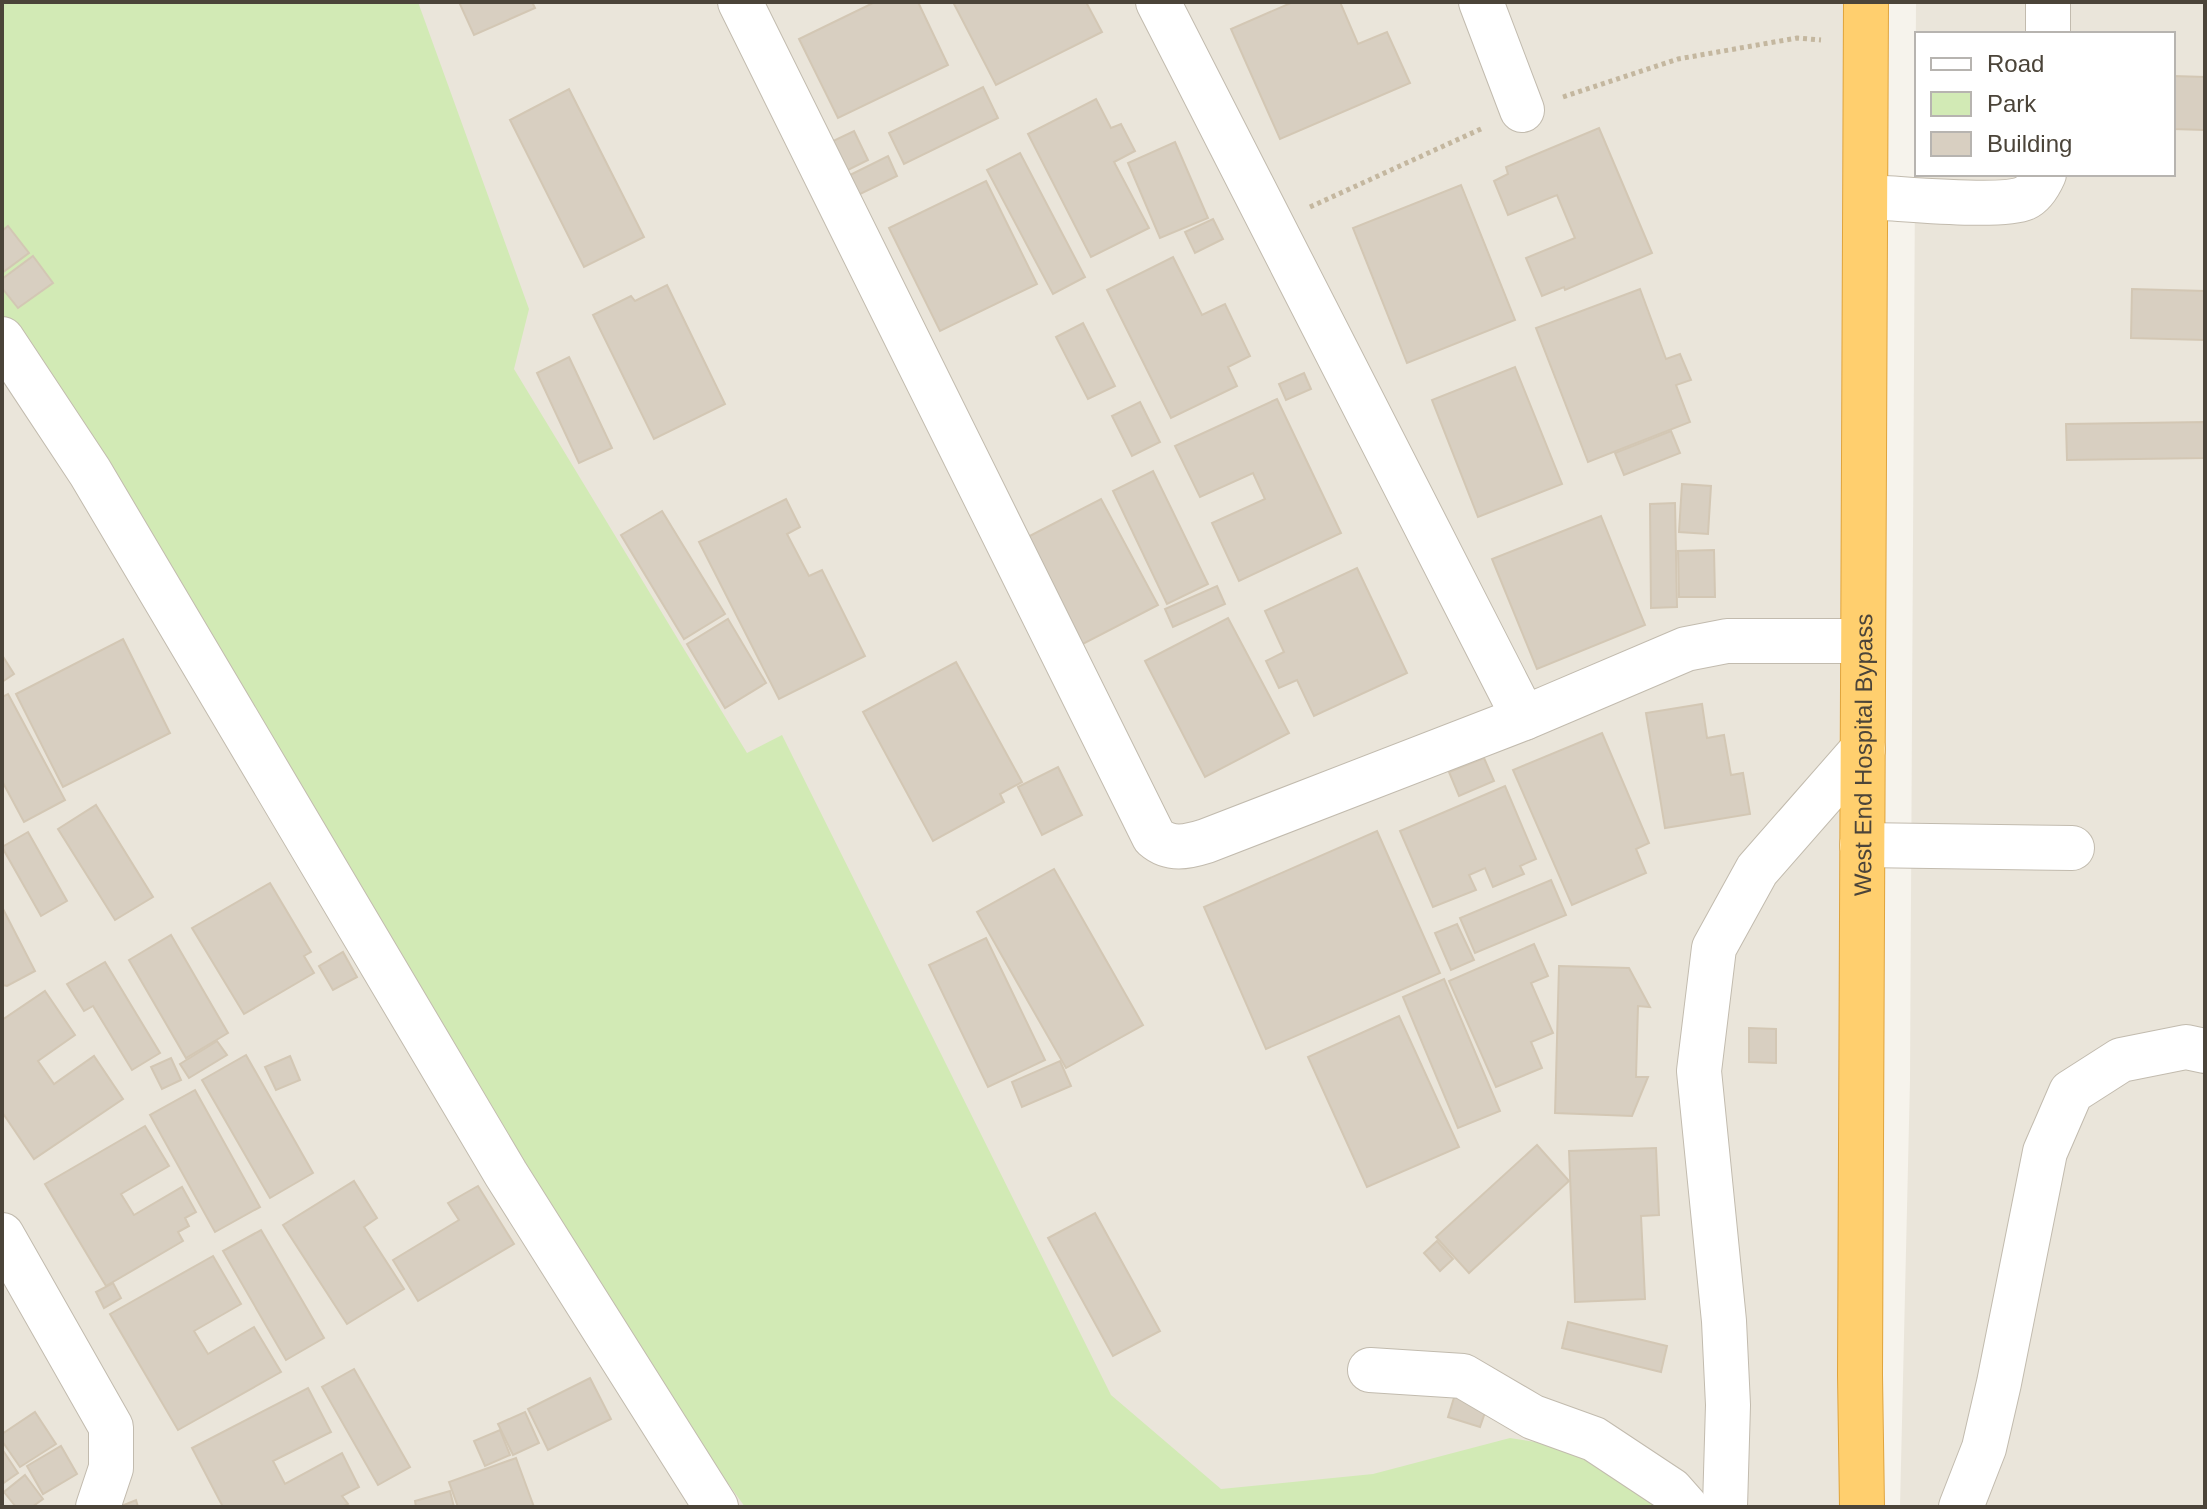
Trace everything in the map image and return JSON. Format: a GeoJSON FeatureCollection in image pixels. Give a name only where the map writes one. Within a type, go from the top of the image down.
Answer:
{"type":"FeatureCollection","features":[{"type":"Feature","properties":{"kind":"highway","name":"West End Hospital Bypass"},"geometry":{"type":"LineString","coordinates":[[1862,1507],[1866,22]]}},
{"type":"Feature","properties":{"kind":"street"},"geometry":{"type":"LineString","coordinates":[[740,2],[1154,837],[1162,844],[1173,847],[1206,841],[1524,718],[1686,649],[1727,641],[1863,641]]}},
{"type":"Feature","properties":{"kind":"street"},"geometry":{"type":"LineString","coordinates":[[1158,2],[1524,718]]}},
{"type":"Feature","properties":{"kind":"street"},"geometry":{"type":"LineString","coordinates":[[1481,2],[1522,110]]}},
{"type":"Feature","properties":{"kind":"street"},"geometry":{"type":"LineString","coordinates":[[2048,2],[2048,32]]}},
{"type":"Feature","properties":{"kind":"street"},"geometry":{"type":"LineString","coordinates":[[1867,197],[1992,203],[2025,198],[2039,185],[2043,176]]}},
{"type":"Feature","properties":{"kind":"street"},"geometry":{"type":"LineString","coordinates":[[2,339],[90,472],[506,1174],[716,1507]]}},
{"type":"Feature","properties":{"kind":"street"},"geometry":{"type":"LineString","coordinates":[[1725,1507],[1728,1405],[1724,1321],[1699,1071],[1714,948],[1757,870],[1863,749]]}},
{"type":"Feature","properties":{"kind":"street"},"geometry":{"type":"LineString","coordinates":[[1862,845],[2072,848]]}},
{"type":"Feature","properties":{"kind":"street"},"geometry":{"type":"LineString","coordinates":[[1961,1507],[1984,1448],[2045,1152],[2071,1092],[2121,1060],[2186,1047],[2205,1051]]}},
{"type":"Feature","properties":{"kind":"street"},"geometry":{"type":"LineString","coordinates":[[2,1235],[111,1427],[111,1468],[98,1507]]}},
{"type":"Feature","properties":{"kind":"street"},"geometry":{"type":"LineString","coordinates":[[1370,1370],[1463,1376],[1533,1417],[1594,1439],[1671,1490],[1686,1507]]}},
{"type":"Feature","properties":{"kind":"path"},"geometry":{"type":"LineString","coordinates":[[1272,225],[1522,110],[1678,59],[1866,22]]}},
{"type":"Feature","properties":{"kind":"shaded area"},"geometry":{"type":"Polygon","coordinates":[[[2,2],[1858,2],[1842,1507],[2,1507],[2,2]]]}},
{"type":"Feature","properties":{"kind":"shaded area"},"geometry":{"type":"Polygon","coordinates":[[[1916,2],[2205,2],[2205,1507],[1900,1507],[1910,1080],[1915,176],[2175,176],[2175,32],[1916,32],[1916,2]]]}},
{"type":"Feature","properties":{"kind":"green space"},"geometry":{"type":"Polygon","coordinates":[[[2,2],[418,2],[529,309],[514,369],[747,753],[782,735],[1111,1395],[1221,1489],[1373,1474],[1510,1438],[1599,1452],[1671,1507],[745,1507],[661,1390],[2,322],[2,2]]]}},
{"type":"Feature","properties":{"kind":"building"},"geometry":{"type":"Polygon","coordinates":[[[459,2],[532,2],[535,8],[474,35],[459,2]]]}},
{"type":"Feature","properties":{"kind":"building"},"geometry":{"type":"Polygon","coordinates":[[[875,2],[918,2],[948,65],[838,118],[799,39],[875,2]]]}},
{"type":"Feature","properties":{"kind":"building"},"geometry":{"type":"Polygon","coordinates":[[[953,2],[1086,2],[1102,32],[996,85],[953,2]]]}},
{"type":"Feature","properties":{"kind":"building"},"geometry":{"type":"Polygon","coordinates":[[[1293,2],[1340,2],[1358,44],[1387,32],[1410,83],[1280,139],[1231,29],[1293,2]]]}},
{"type":"Feature","properties":{"kind":"building"},"geometry":{"type":"Polygon","coordinates":[[[2175,76],[2205,77],[2205,130],[2175,129],[2175,76]]]}},
{"type":"Feature","properties":{"kind":"building"},"geometry":{"type":"Polygon","coordinates":[[[983,87],[998,118],[904,164],[889,133],[983,87]]]}},
{"type":"Feature","properties":{"kind":"building"},"geometry":{"type":"Polygon","coordinates":[[[569,89],[644,237],[584,267],[510,120],[569,89]]]}},
{"type":"Feature","properties":{"kind":"building"},"geometry":{"type":"Polygon","coordinates":[[[1096,99],[1111,128],[1121,124],[1135,151],[1114,162],[1149,228],[1091,257],[1028,134],[1096,99]]]}},
{"type":"Feature","properties":{"kind":"building"},"geometry":{"type":"Polygon","coordinates":[[[1599,128],[1652,253],[1565,290],[1564,287],[1542,296],[1526,258],[1575,238],[1557,195],[1508,215],[1494,181],[1508,174],[1506,167],[1599,128]]]}},
{"type":"Feature","properties":{"kind":"building"},"geometry":{"type":"Polygon","coordinates":[[[854,131],[868,160],[844,172],[829,143],[854,131]]]}},
{"type":"Feature","properties":{"kind":"building"},"geometry":{"type":"Polygon","coordinates":[[[1175,142],[1208,218],[1160,238],[1128,163],[1175,142]]]}},
{"type":"Feature","properties":{"kind":"building"},"geometry":{"type":"Polygon","coordinates":[[[1020,153],[1085,277],[1053,294],[987,170],[1020,153]]]}},
{"type":"Feature","properties":{"kind":"building"},"geometry":{"type":"Polygon","coordinates":[[[888,156],[897,176],[852,198],[842,179],[888,156]]]}},
{"type":"Feature","properties":{"kind":"building"},"geometry":{"type":"Polygon","coordinates":[[[986,181],[1037,284],[940,331],[889,228],[986,181]]]}},
{"type":"Feature","properties":{"kind":"building"},"geometry":{"type":"Polygon","coordinates":[[[1461,185],[1515,320],[1407,363],[1353,228],[1461,185]]]}},
{"type":"Feature","properties":{"kind":"building"},"geometry":{"type":"Polygon","coordinates":[[[1213,219],[1223,239],[1195,253],[1185,232],[1213,219]]]}},
{"type":"Feature","properties":{"kind":"building"},"geometry":{"type":"Polygon","coordinates":[[[8,226],[29,253],[2,273],[2,231],[8,226]]]}},
{"type":"Feature","properties":{"kind":"building"},"geometry":{"type":"Polygon","coordinates":[[[33,256],[53,283],[18,308],[2,288],[2,279],[33,256]]]}},
{"type":"Feature","properties":{"kind":"building"},"geometry":{"type":"Polygon","coordinates":[[[1173,257],[1202,315],[1225,304],[1250,356],[1228,367],[1237,386],[1171,418],[1107,290],[1173,257]]]}},
{"type":"Feature","properties":{"kind":"building"},"geometry":{"type":"Polygon","coordinates":[[[667,285],[725,404],[654,439],[593,315],[631,296],[635,301],[667,285]]]}},
{"type":"Feature","properties":{"kind":"building"},"geometry":{"type":"Polygon","coordinates":[[[1640,289],[1666,359],[1680,354],[1691,380],[1676,385],[1690,422],[1588,462],[1536,328],[1640,289]]]}},
{"type":"Feature","properties":{"kind":"building"},"geometry":{"type":"Polygon","coordinates":[[[2132,289],[2205,291],[2205,340],[2131,338],[2132,289]]]}},
{"type":"Feature","properties":{"kind":"building"},"geometry":{"type":"Polygon","coordinates":[[[1083,323],[1115,386],[1088,399],[1056,337],[1083,323]]]}},
{"type":"Feature","properties":{"kind":"building"},"geometry":{"type":"Polygon","coordinates":[[[569,357],[612,448],[579,463],[537,373],[569,357]]]}},
{"type":"Feature","properties":{"kind":"building"},"geometry":{"type":"Polygon","coordinates":[[[1515,367],[1562,484],[1478,517],[1432,400],[1515,367]]]}},
{"type":"Feature","properties":{"kind":"building"},"geometry":{"type":"Polygon","coordinates":[[[1304,373],[1311,389],[1286,400],[1279,384],[1304,373]]]}},
{"type":"Feature","properties":{"kind":"building"},"geometry":{"type":"Polygon","coordinates":[[[1277,399],[1341,533],[1239,581],[1212,523],[1265,499],[1253,473],[1200,497],[1175,446],[1277,399]]]}},
{"type":"Feature","properties":{"kind":"building"},"geometry":{"type":"Polygon","coordinates":[[[1140,402],[1160,442],[1132,456],[1112,416],[1140,402]]]}},
{"type":"Feature","properties":{"kind":"building"},"geometry":{"type":"Polygon","coordinates":[[[2205,422],[2205,458],[2067,460],[2066,424],[2205,422]]]}},
{"type":"Feature","properties":{"kind":"building"},"geometry":{"type":"Polygon","coordinates":[[[1671,431],[1680,453],[1624,475],[1615,453],[1671,431]]]}},
{"type":"Feature","properties":{"kind":"building"},"geometry":{"type":"Polygon","coordinates":[[[1153,471],[1208,584],[1167,604],[1113,491],[1153,471]]]}},
{"type":"Feature","properties":{"kind":"building"},"geometry":{"type":"Polygon","coordinates":[[[1682,484],[1711,486],[1708,534],[1679,532],[1682,484]]]}},
{"type":"Feature","properties":{"kind":"building"},"geometry":{"type":"Polygon","coordinates":[[[786,499],[800,527],[787,534],[809,576],[822,570],[865,656],[779,699],[699,542],[786,499]]]}},
{"type":"Feature","properties":{"kind":"building"},"geometry":{"type":"Polygon","coordinates":[[[1101,499],[1158,605],[1079,646],[1022,540],[1101,499]]]}},
{"type":"Feature","properties":{"kind":"building"},"geometry":{"type":"Polygon","coordinates":[[[1675,503],[1677,607],[1651,608],[1650,504],[1675,503]]]}},
{"type":"Feature","properties":{"kind":"building"},"geometry":{"type":"Polygon","coordinates":[[[662,511],[725,614],[684,639],[621,535],[662,511]]]}},
{"type":"Feature","properties":{"kind":"building"},"geometry":{"type":"Polygon","coordinates":[[[1601,516],[1645,625],[1537,669],[1492,559],[1601,516]]]}},
{"type":"Feature","properties":{"kind":"building"},"geometry":{"type":"Polygon","coordinates":[[[1714,550],[1715,597],[1679,597],[1678,551],[1714,550]]]}},
{"type":"Feature","properties":{"kind":"building"},"geometry":{"type":"Polygon","coordinates":[[[1357,568],[1407,673],[1314,716],[1297,680],[1279,688],[1266,661],[1284,652],[1265,611],[1357,568]]]}},
{"type":"Feature","properties":{"kind":"building"},"geometry":{"type":"Polygon","coordinates":[[[1217,586],[1225,604],[1173,627],[1165,609],[1217,586]]]}},
{"type":"Feature","properties":{"kind":"building"},"geometry":{"type":"Polygon","coordinates":[[[1228,618],[1289,733],[1205,777],[1145,661],[1228,618]]]}},
{"type":"Feature","properties":{"kind":"building"},"geometry":{"type":"Polygon","coordinates":[[[728,619],[766,683],[725,708],[687,644],[728,619]]]}},
{"type":"Feature","properties":{"kind":"building"},"geometry":{"type":"Polygon","coordinates":[[[123,639],[170,733],[63,787],[16,694],[123,639]]]}},
{"type":"Feature","properties":{"kind":"building"},"geometry":{"type":"Polygon","coordinates":[[[2,655],[14,674],[2,682],[2,655]]]}},
{"type":"Feature","properties":{"kind":"building"},"geometry":{"type":"Polygon","coordinates":[[[956,662],[1022,782],[1000,794],[1004,802],[933,841],[863,712],[956,662]]]}},
{"type":"Feature","properties":{"kind":"building"},"geometry":{"type":"Polygon","coordinates":[[[8,694],[65,800],[24,822],[2,781],[2,697],[8,694]]]}},
{"type":"Feature","properties":{"kind":"building"},"geometry":{"type":"Polygon","coordinates":[[[1702,704],[1707,738],[1724,735],[1731,775],[1743,773],[1750,814],[1665,828],[1646,713],[1702,704]]]}},
{"type":"Feature","properties":{"kind":"building"},"geometry":{"type":"Polygon","coordinates":[[[1602,733],[1649,843],[1636,849],[1646,873],[1572,905],[1513,770],[1602,733]]]}},
{"type":"Feature","properties":{"kind":"building"},"geometry":{"type":"Polygon","coordinates":[[[1484,758],[1494,781],[1459,796],[1449,772],[1484,758]]]}},
{"type":"Feature","properties":{"kind":"building"},"geometry":{"type":"Polygon","coordinates":[[[1058,767],[1082,815],[1042,835],[1018,787],[1058,767]]]}},
{"type":"Feature","properties":{"kind":"building"},"geometry":{"type":"Polygon","coordinates":[[[1505,786],[1536,859],[1520,866],[1524,874],[1493,887],[1485,868],[1469,875],[1476,890],[1433,907],[1400,831],[1505,786]]]}},
{"type":"Feature","properties":{"kind":"building"},"geometry":{"type":"Polygon","coordinates":[[[96,805],[153,897],[115,920],[58,829],[96,805]]]}},
{"type":"Feature","properties":{"kind":"building"},"geometry":{"type":"Polygon","coordinates":[[[1377,831],[1440,973],[1266,1049],[1204,907],[1377,831]]]}},
{"type":"Feature","properties":{"kind":"building"},"geometry":{"type":"Polygon","coordinates":[[[28,832],[67,901],[41,916],[2,847],[28,832]]]}},
{"type":"Feature","properties":{"kind":"building"},"geometry":{"type":"Polygon","coordinates":[[[1054,869],[1143,1025],[1066,1068],[977,912],[1054,869]]]}},
{"type":"Feature","properties":{"kind":"building"},"geometry":{"type":"Polygon","coordinates":[[[1551,880],[1566,915],[1475,953],[1460,918],[1551,880]]]}},
{"type":"Feature","properties":{"kind":"building"},"geometry":{"type":"Polygon","coordinates":[[[270,883],[311,952],[304,956],[314,973],[244,1014],[192,928],[270,883]]]}},
{"type":"Feature","properties":{"kind":"building"},"geometry":{"type":"Polygon","coordinates":[[[2,907],[35,971],[7,986],[2,985],[2,907]]]}},
{"type":"Feature","properties":{"kind":"building"},"geometry":{"type":"Polygon","coordinates":[[[1457,924],[1474,960],[1451,970],[1435,933],[1457,924]]]}},
{"type":"Feature","properties":{"kind":"building"},"geometry":{"type":"Polygon","coordinates":[[[171,935],[228,1033],[186,1058],[129,960],[171,935]]]}},
{"type":"Feature","properties":{"kind":"building"},"geometry":{"type":"Polygon","coordinates":[[[986,938],[1045,1060],[988,1087],[929,965],[986,938]]]}},
{"type":"Feature","properties":{"kind":"building"},"geometry":{"type":"Polygon","coordinates":[[[1534,944],[1548,976],[1531,983],[1553,1033],[1531,1042],[1542,1068],[1496,1087],[1449,981],[1534,944]]]}},
{"type":"Feature","properties":{"kind":"building"},"geometry":{"type":"Polygon","coordinates":[[[343,952],[357,977],[333,990],[319,966],[343,952]]]}},
{"type":"Feature","properties":{"kind":"building"},"geometry":{"type":"Polygon","coordinates":[[[105,962],[160,1053],[132,1070],[93,1006],[84,1011],[67,984],[105,962]]]}},
{"type":"Feature","properties":{"kind":"building"},"geometry":{"type":"Polygon","coordinates":[[[1559,966],[1629,968],[1650,1007],[1638,1006],[1636,1077],[1648,1077],[1632,1116],[1555,1113],[1559,966]]]}},
{"type":"Feature","properties":{"kind":"building"},"geometry":{"type":"Polygon","coordinates":[[[1444,979],[1500,1111],[1458,1128],[1403,997],[1444,979]]]}},
{"type":"Feature","properties":{"kind":"building"},"geometry":{"type":"Polygon","coordinates":[[[45,991],[75,1035],[38,1061],[54,1084],[94,1056],[123,1099],[34,1159],[2,1112],[2,1020],[45,991]]]}},
{"type":"Feature","properties":{"kind":"building"},"geometry":{"type":"Polygon","coordinates":[[[1399,1016],[1459,1147],[1367,1187],[1308,1057],[1399,1016]]]}},
{"type":"Feature","properties":{"kind":"building"},"geometry":{"type":"Polygon","coordinates":[[[1749,1028],[1776,1029],[1776,1063],[1749,1062],[1749,1028]]]}},
{"type":"Feature","properties":{"kind":"building"},"geometry":{"type":"Polygon","coordinates":[[[217,1041],[227,1055],[189,1078],[180,1064],[217,1041]]]}},
{"type":"Feature","properties":{"kind":"building"},"geometry":{"type":"Polygon","coordinates":[[[246,1055],[313,1173],[270,1198],[202,1080],[246,1055]]]}},
{"type":"Feature","properties":{"kind":"building"},"geometry":{"type":"Polygon","coordinates":[[[290,1056],[300,1080],[276,1090],[265,1067],[290,1056]]]}},
{"type":"Feature","properties":{"kind":"building"},"geometry":{"type":"Polygon","coordinates":[[[171,1058],[181,1080],[162,1089],[151,1067],[171,1058]]]}},
{"type":"Feature","properties":{"kind":"building"},"geometry":{"type":"Polygon","coordinates":[[[1060,1061],[1071,1086],[1022,1107],[1012,1082],[1060,1061]]]}},
{"type":"Feature","properties":{"kind":"building"},"geometry":{"type":"Polygon","coordinates":[[[195,1090],[260,1207],[215,1232],[150,1115],[195,1090]]]}},
{"type":"Feature","properties":{"kind":"building"},"geometry":{"type":"Polygon","coordinates":[[[145,1126],[169,1166],[121,1194],[134,1215],[182,1187],[196,1212],[185,1218],[189,1226],[178,1232],[183,1241],[106,1286],[45,1184],[145,1126]]]}},
{"type":"Feature","properties":{"kind":"building"},"geometry":{"type":"Polygon","coordinates":[[[1537,1145],[1569,1181],[1469,1273],[1436,1237],[1537,1145]]]}},
{"type":"Feature","properties":{"kind":"building"},"geometry":{"type":"Polygon","coordinates":[[[1656,1148],[1659,1215],[1641,1216],[1645,1299],[1575,1302],[1569,1151],[1656,1148]]]}},
{"type":"Feature","properties":{"kind":"building"},"geometry":{"type":"Polygon","coordinates":[[[354,1181],[377,1218],[364,1227],[404,1289],[347,1324],[283,1225],[354,1181]]]}},
{"type":"Feature","properties":{"kind":"building"},"geometry":{"type":"Polygon","coordinates":[[[478,1186],[514,1244],[418,1301],[393,1260],[459,1220],[448,1203],[478,1186]]]}},
{"type":"Feature","properties":{"kind":"building"},"geometry":{"type":"Polygon","coordinates":[[[1095,1213],[1160,1331],[1113,1356],[1048,1238],[1095,1213]]]}},
{"type":"Feature","properties":{"kind":"building"},"geometry":{"type":"Polygon","coordinates":[[[261,1230],[324,1338],[286,1360],[223,1251],[261,1230]]]}},
{"type":"Feature","properties":{"kind":"building"},"geometry":{"type":"Polygon","coordinates":[[[1437,1241],[1453,1259],[1440,1271],[1424,1253],[1437,1241]]]}},
{"type":"Feature","properties":{"kind":"building"},"geometry":{"type":"Polygon","coordinates":[[[213,1256],[241,1304],[194,1331],[208,1354],[254,1327],[281,1372],[178,1430],[110,1314],[213,1256]]]}},
{"type":"Feature","properties":{"kind":"building"},"geometry":{"type":"Polygon","coordinates":[[[113,1283],[121,1298],[104,1308],[96,1292],[113,1283]]]}},
{"type":"Feature","properties":{"kind":"building"},"geometry":{"type":"Polygon","coordinates":[[[1568,1322],[1667,1346],[1661,1372],[1562,1348],[1568,1322]]]}},
{"type":"Feature","properties":{"kind":"building"},"geometry":{"type":"Polygon","coordinates":[[[354,1369],[410,1467],[378,1485],[322,1387],[354,1369]]]}},
{"type":"Feature","properties":{"kind":"building"},"geometry":{"type":"Polygon","coordinates":[[[590,1378],[611,1419],[548,1450],[528,1409],[590,1378]]]}},
{"type":"Feature","properties":{"kind":"building"},"geometry":{"type":"Polygon","coordinates":[[[308,1388],[331,1432],[273,1461],[285,1484],[342,1453],[359,1487],[342,1496],[348,1504],[342,1507],[223,1507],[192,1448],[308,1388]]]}},
{"type":"Feature","properties":{"kind":"building"},"geometry":{"type":"Polygon","coordinates":[[[1457,1388],[1490,1398],[1480,1427],[1448,1417],[1457,1388]]]}},
{"type":"Feature","properties":{"kind":"building"},"geometry":{"type":"Polygon","coordinates":[[[35,1412],[56,1444],[20,1467],[2,1441],[2,1434],[35,1412]]]}},
{"type":"Feature","properties":{"kind":"building"},"geometry":{"type":"Polygon","coordinates":[[[525,1412],[539,1443],[513,1455],[498,1424],[525,1412]]]}},
{"type":"Feature","properties":{"kind":"building"},"geometry":{"type":"Polygon","coordinates":[[[500,1430],[510,1455],[485,1466],[474,1441],[500,1430]]]}},
{"type":"Feature","properties":{"kind":"building"},"geometry":{"type":"Polygon","coordinates":[[[61,1446],[77,1474],[43,1494],[27,1466],[61,1446]]]}},
{"type":"Feature","properties":{"kind":"building"},"geometry":{"type":"Polygon","coordinates":[[[2,1449],[18,1473],[2,1484],[2,1449]]]}},
{"type":"Feature","properties":{"kind":"building"},"geometry":{"type":"Polygon","coordinates":[[[516,1458],[534,1507],[458,1507],[449,1482],[516,1458]]]}},
{"type":"Feature","properties":{"kind":"building"},"geometry":{"type":"Polygon","coordinates":[[[25,1475],[43,1499],[32,1507],[16,1507],[4,1492],[25,1475]]]}},
{"type":"Feature","properties":{"kind":"building"},"geometry":{"type":"Polygon","coordinates":[[[450,1491],[454,1507],[416,1507],[415,1501],[450,1491]]]}},
{"type":"Feature","properties":{"kind":"building"},"geometry":{"type":"Polygon","coordinates":[[[136,1500],[138,1507],[119,1507],[136,1500]]]}}]}
